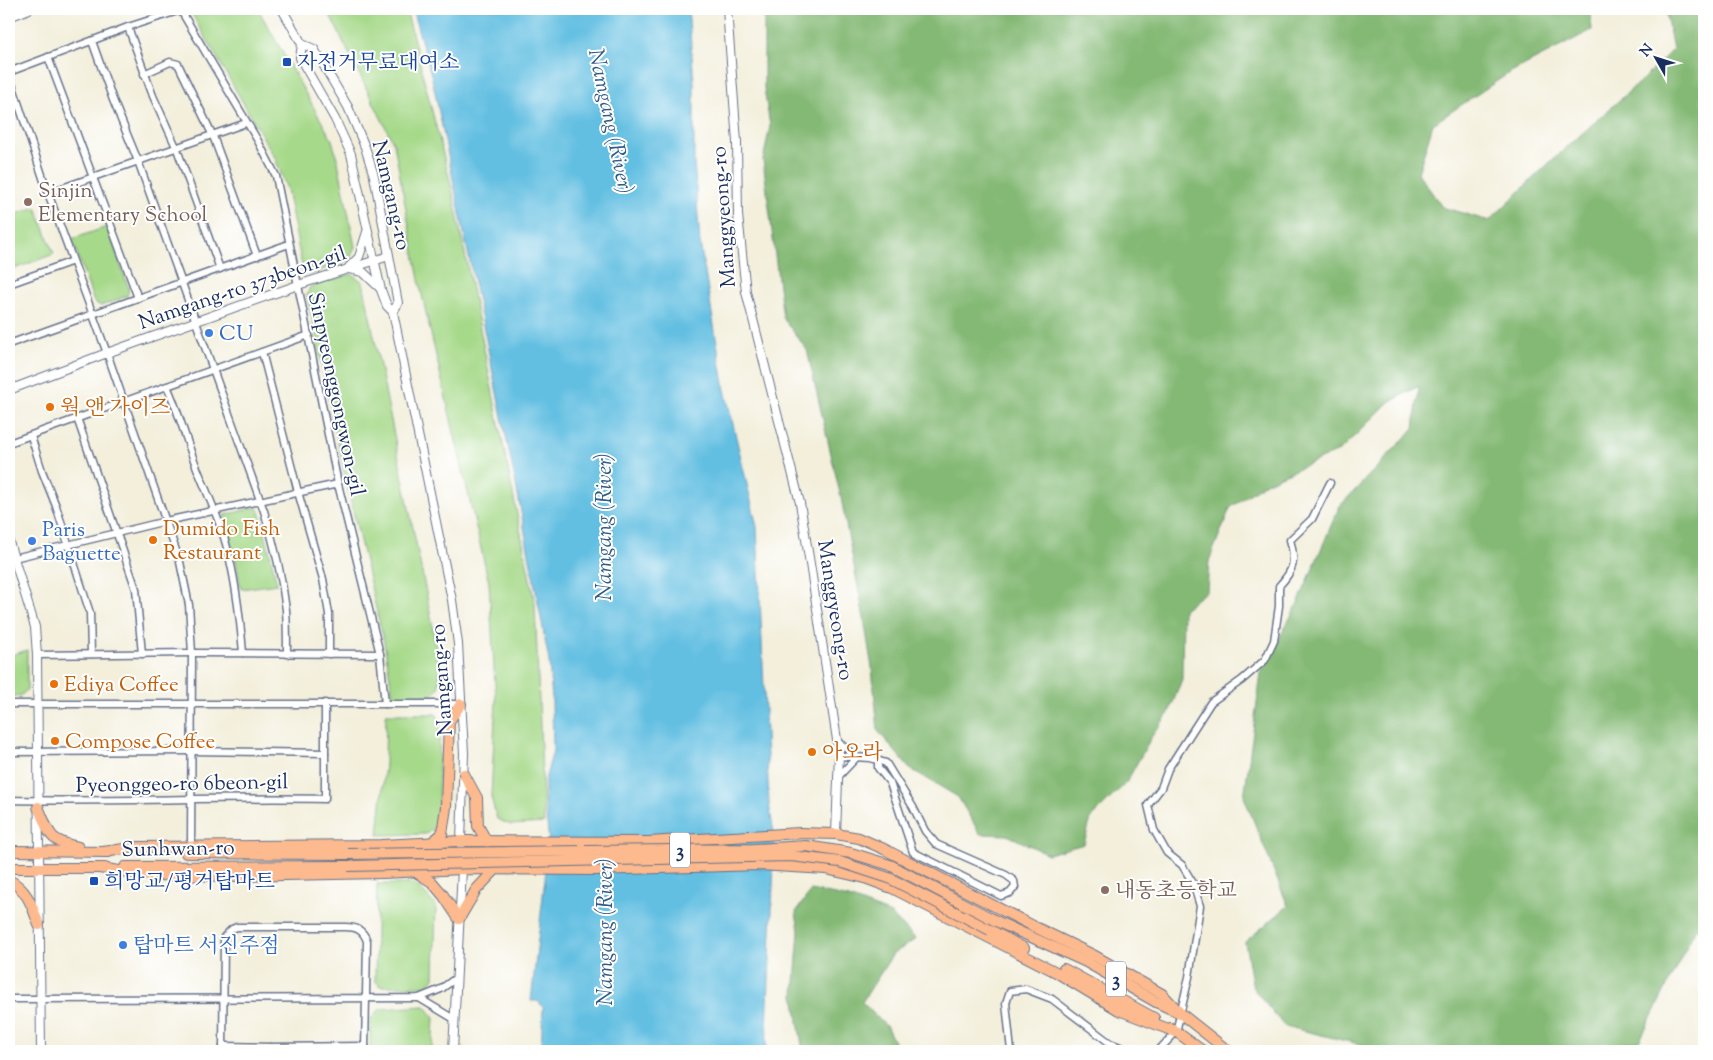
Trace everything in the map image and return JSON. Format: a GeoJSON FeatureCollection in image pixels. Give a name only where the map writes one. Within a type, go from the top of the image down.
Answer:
{"type":"FeatureCollection","features":[{"type":"Feature","properties":{"kind":"main road"},"geometry":{"type":"LineString","coordinates":[[431,843],[442,834],[446,807],[449,721],[461,704]]}},
{"type":"Feature","properties":{"kind":"main road"},"geometry":{"type":"LineString","coordinates":[[464,774],[477,798],[478,826],[487,842]]}},
{"type":"Feature","properties":{"kind":"main road"},"geometry":{"type":"LineString","coordinates":[[38,804],[49,832],[58,842],[98,852],[138,847],[381,845],[461,841],[648,842],[800,833],[836,834],[859,838],[990,903],[1039,930],[1095,956],[1162,994],[1180,1013]]}},
{"type":"Feature","properties":{"kind":"main road"},"geometry":{"type":"LineString","coordinates":[[826,869],[836,834]]}},
{"type":"Feature","properties":{"kind":"main road","name":"Sunhwan-ro"},"geometry":{"type":"LineString","coordinates":[[9,851],[348,854],[754,849],[806,846],[851,853],[890,865],[993,925]]}},
{"type":"Feature","properties":{"kind":"main road","name":"Sunhwan-ro"},"geometry":{"type":"LineString","coordinates":[[9,868],[348,866],[791,856],[840,862],[889,878],[993,925]]}},
{"type":"Feature","properties":{"kind":"main road"},"geometry":{"type":"LineString","coordinates":[[99,868],[146,875],[250,876],[462,869],[494,871],[595,870],[759,865],[826,869],[865,878],[892,888],[1056,972],[1119,1010],[1176,1032]]}},
{"type":"Feature","properties":{"kind":"main road"},"geometry":{"type":"LineString","coordinates":[[413,871],[432,882],[443,894],[459,919],[476,890],[494,871]]}},
{"type":"Feature","properties":{"kind":"main road"},"geometry":{"type":"LineString","coordinates":[[9,880],[20,886],[28,896],[39,926]]}},
{"type":"Feature","properties":{"kind":"main road","name":"3"},"geometry":{"type":"LineString","coordinates":[[993,925],[1086,962],[1156,1002],[1180,1013],[1228,1051]]}},
{"type":"Feature","properties":{"kind":"main road","name":"3"},"geometry":{"type":"LineString","coordinates":[[993,925],[1176,1032],[1202,1051]]}},
{"type":"Feature","properties":{"kind":"street"},"geometry":{"type":"LineString","coordinates":[[9,16],[29,9]]}},
{"type":"Feature","properties":{"kind":"street"},"geometry":{"type":"LineString","coordinates":[[180,9],[48,57],[9,74],[48,193],[107,353],[180,562],[189,605],[192,653],[191,846]]}},
{"type":"Feature","properties":{"kind":"street","name":"Sinpyeonggongwon-gil"},"geometry":{"type":"LineString","coordinates":[[180,9],[258,141],[276,176],[338,484],[380,654],[385,704]]}},
{"type":"Feature","properties":{"kind":"street","name":"Namgang-ro"},"geometry":{"type":"LineString","coordinates":[[282,9],[302,44],[314,49],[348,107],[365,147],[374,176],[398,303],[393,312]]}},
{"type":"Feature","properties":{"kind":"street","name":"Manggyeong-ro"},"geometry":{"type":"LineString","coordinates":[[727,9],[737,142],[738,215],[746,292],[800,503],[838,742],[836,834]]}},
{"type":"Feature","properties":{"kind":"street"},"geometry":{"type":"LineString","coordinates":[[128,27],[144,74],[177,149],[220,270]]}},
{"type":"Feature","properties":{"kind":"street"},"geometry":{"type":"LineString","coordinates":[[92,41],[113,100],[138,161],[276,550],[286,611],[287,654]]}},
{"type":"Feature","properties":{"kind":"street","name":"Namgang-ro"},"geometry":{"type":"LineString","coordinates":[[302,44],[300,58],[335,118],[351,154],[381,290],[386,306],[393,312],[452,600],[458,644],[464,753],[462,869],[453,1051]]}},
{"type":"Feature","properties":{"kind":"street"},"geometry":{"type":"LineString","coordinates":[[48,57],[138,298]]}},
{"type":"Feature","properties":{"kind":"street"},"geometry":{"type":"LineString","coordinates":[[144,74],[170,62],[178,64],[213,136],[257,256]]}},
{"type":"Feature","properties":{"kind":"street"},"geometry":{"type":"LineString","coordinates":[[48,193],[177,149],[246,123]]}},
{"type":"Feature","properties":{"kind":"street"},"geometry":{"type":"LineString","coordinates":[[347,268],[359,257],[367,231]]}},
{"type":"Feature","properties":{"kind":"street"},"geometry":{"type":"LineString","coordinates":[[9,344],[289,244]]}},
{"type":"Feature","properties":{"kind":"street","name":"Namgang-ro 373beon-gil"},"geometry":{"type":"LineString","coordinates":[[9,390],[298,285],[389,256]]}},
{"type":"Feature","properties":{"kind":"street"},"geometry":{"type":"LineString","coordinates":[[9,284],[73,261]]}},
{"type":"Feature","properties":{"kind":"street"},"geometry":{"type":"LineString","coordinates":[[347,268],[363,272],[381,290]]}},
{"type":"Feature","properties":{"kind":"street"},"geometry":{"type":"LineString","coordinates":[[9,443],[309,335]]}},
{"type":"Feature","properties":{"kind":"street"},"geometry":{"type":"LineString","coordinates":[[262,352],[298,492],[323,579],[329,614],[329,654]]}},
{"type":"Feature","properties":{"kind":"street"},"geometry":{"type":"LineString","coordinates":[[166,386],[174,401],[197,469],[226,542],[240,612],[243,653]]}},
{"type":"Feature","properties":{"kind":"street"},"geometry":{"type":"LineString","coordinates":[[77,418],[136,589],[142,654]]}},
{"type":"Feature","properties":{"kind":"street"},"geometry":{"type":"LineString","coordinates":[[31,436],[69,545],[90,613],[91,654]]}},
{"type":"Feature","properties":{"kind":"street"},"geometry":{"type":"LineString","coordinates":[[1158,1051],[1176,1032],[1189,977],[1200,906],[1193,882],[1182,865],[1167,853],[1154,830],[1148,805],[1161,788],[1168,769],[1211,702],[1242,680],[1265,660],[1274,641],[1279,606],[1279,586],[1290,574],[1294,554],[1290,540],[1312,519],[1330,483]]}},
{"type":"Feature","properties":{"kind":"street"},"geometry":{"type":"LineString","coordinates":[[14,558],[166,521],[338,484]]}},
{"type":"Feature","properties":{"kind":"street"},"geometry":{"type":"LineString","coordinates":[[9,542],[35,627],[37,655],[41,1051]]}},
{"type":"Feature","properties":{"kind":"street"},"geometry":{"type":"LineString","coordinates":[[37,655],[192,653],[380,654]]}},
{"type":"Feature","properties":{"kind":"street"},"geometry":{"type":"LineString","coordinates":[[9,704],[461,704]]}},
{"type":"Feature","properties":{"kind":"street"},"geometry":{"type":"LineString","coordinates":[[9,752],[191,751],[325,753],[325,704]]}},
{"type":"Feature","properties":{"kind":"street"},"geometry":{"type":"LineString","coordinates":[[838,742],[857,757]]}},
{"type":"Feature","properties":{"kind":"street","name":"Pyeonggeo-ro 6beon-gil"},"geometry":{"type":"LineString","coordinates":[[9,800],[38,804],[191,798],[325,798],[325,753]]}},
{"type":"Feature","properties":{"kind":"street"},"geometry":{"type":"LineString","coordinates":[[839,756],[870,758],[878,761],[886,764],[894,774],[925,831],[936,844],[1006,875],[1014,881],[1014,887],[1010,893],[1001,896],[913,852],[890,783],[878,768],[878,761]]}},
{"type":"Feature","properties":{"kind":"street"},"geometry":{"type":"LineString","coordinates":[[838,777],[857,757]]}},
{"type":"Feature","properties":{"kind":"street"},"geometry":{"type":"LineString","coordinates":[[247,927],[355,927],[360,929],[367,941],[366,998],[365,1049],[222,1049],[224,937],[232,929],[247,927]]}},
{"type":"Feature","properties":{"kind":"street"},"geometry":{"type":"LineString","coordinates":[[9,999],[420,998],[441,989],[456,978]]}},
{"type":"Feature","properties":{"kind":"street"},"geometry":{"type":"LineString","coordinates":[[1011,1051],[1006,1003],[1010,991],[1026,989],[1052,999],[1110,1043],[1130,1051]]}},
{"type":"Feature","properties":{"kind":"street"},"geometry":{"type":"LineString","coordinates":[[420,998],[454,1019]]}},
{"type":"Feature","properties":{"kind":"green space"},"geometry":{"type":"Polygon","coordinates":[[[189,9],[258,9],[332,140],[355,247],[350,259],[314,273],[308,274],[303,271],[287,189],[275,158],[189,9]]]}},
{"type":"Feature","properties":{"kind":"green space"},"geometry":{"type":"Polygon","coordinates":[[[327,9],[406,9],[452,189],[535,604],[544,823],[511,825],[497,819],[491,797],[496,700],[489,583],[421,291],[394,144],[327,9]]]}},
{"type":"Feature","properties":{"kind":"green space"},"geometry":{"type":"Polygon","coordinates":[[[764,9],[1590,9],[1592,30],[1509,73],[1433,124],[1418,173],[1442,207],[1489,221],[1673,49],[1665,9],[1704,9],[1704,926],[1696,928],[1640,1040],[1602,1051],[1388,1051],[1284,1026],[1253,988],[1245,942],[1288,906],[1244,797],[1261,673],[1299,601],[1339,507],[1414,428],[1419,386],[1388,403],[1341,450],[1265,483],[1230,508],[1209,561],[1207,591],[1183,609],[1182,679],[1169,713],[1152,736],[1126,783],[1091,818],[1084,844],[1048,854],[1007,835],[980,834],[958,797],[909,768],[878,731],[872,668],[863,613],[841,498],[807,350],[783,318],[763,160],[770,126],[764,88],[764,9]]]}},
{"type":"Feature","properties":{"kind":"green space"},"geometry":{"type":"Polygon","coordinates":[[[36,207],[54,254],[9,271],[9,217],[36,207]]]}},
{"type":"Feature","properties":{"kind":"green space"},"geometry":{"type":"Polygon","coordinates":[[[107,227],[129,289],[127,296],[101,306],[94,302],[72,239],[107,227]]]}},
{"type":"Feature","properties":{"kind":"green space"},"geometry":{"type":"Polygon","coordinates":[[[351,274],[363,282],[431,617],[440,674],[438,688],[432,696],[393,696],[384,642],[346,481],[307,295],[310,287],[351,274]]]}},
{"type":"Feature","properties":{"kind":"green space"},"geometry":{"type":"Polygon","coordinates":[[[256,507],[260,511],[277,584],[241,589],[235,557],[223,520],[225,515],[256,507]]]}},
{"type":"Feature","properties":{"kind":"green space"},"geometry":{"type":"Polygon","coordinates":[[[27,650],[27,690],[20,696],[9,696],[9,656],[27,650]]]}},
{"type":"Feature","properties":{"kind":"green space"},"geometry":{"type":"Polygon","coordinates":[[[386,714],[436,714],[440,721],[438,814],[435,827],[426,834],[378,835],[385,764],[386,714]]]}},
{"type":"Feature","properties":{"kind":"green space"},"geometry":{"type":"Polygon","coordinates":[[[377,884],[415,884],[436,905],[434,978],[427,986],[381,986],[375,981],[377,884]]]}},
{"type":"Feature","properties":{"kind":"green space"},"geometry":{"type":"Polygon","coordinates":[[[811,890],[849,898],[891,914],[916,939],[893,954],[862,1002],[887,1027],[898,1051],[801,1051],[802,1046],[794,995],[799,931],[796,912],[811,890]]]}},
{"type":"Feature","properties":{"kind":"green space"},"geometry":{"type":"Polygon","coordinates":[[[425,1006],[434,1017],[432,1051],[370,1051],[371,1018],[380,1009],[425,1006]]]}},
{"type":"Feature","properties":{"kind":"water","name":"Namgang (River)"},"geometry":{"type":"Polygon","coordinates":[[[412,9],[688,9],[694,81],[694,162],[700,243],[725,390],[757,527],[769,804],[775,839],[766,1051],[541,1051],[543,1007],[538,1001],[531,1001],[549,843],[545,780],[553,751],[549,661],[516,485],[432,78],[412,9]]]}},
{"type":"Feature","properties":{"kind":"place","name":"자전거무료대여소"},"geometry":{"type":"Point","coordinates":[287,62]}},
{"type":"Feature","properties":{"kind":"place","name":"Sinjin Elementary School"},"geometry":{"type":"Point","coordinates":[28,202]}},
{"type":"Feature","properties":{"kind":"place","name":"CU"},"geometry":{"type":"Point","coordinates":[209,333]}},
{"type":"Feature","properties":{"kind":"place","name":"웍 앤 가이즈"},"geometry":{"type":"Point","coordinates":[50,407]}},
{"type":"Feature","properties":{"kind":"place","name":"Dumido Fish Restaurant"},"geometry":{"type":"Point","coordinates":[153,540]}},
{"type":"Feature","properties":{"kind":"place","name":"Paris Baguette"},"geometry":{"type":"Point","coordinates":[32,541]}},
{"type":"Feature","properties":{"kind":"place","name":"Ediya Coffee"},"geometry":{"type":"Point","coordinates":[54,684]}},
{"type":"Feature","properties":{"kind":"place","name":"Compose Coffee"},"geometry":{"type":"Point","coordinates":[55,741]}},
{"type":"Feature","properties":{"kind":"place","name":"아오라"},"geometry":{"type":"Point","coordinates":[812,752]}},
{"type":"Feature","properties":{"kind":"place","name":"희망교/평거탑마트"},"geometry":{"type":"Point","coordinates":[94,881]}},
{"type":"Feature","properties":{"kind":"place","name":"내동초등학교"},"geometry":{"type":"Point","coordinates":[1105,890]}},
{"type":"Feature","properties":{"kind":"place","name":"탑마트 서진주점"},"geometry":{"type":"Point","coordinates":[123,945]}}]}
